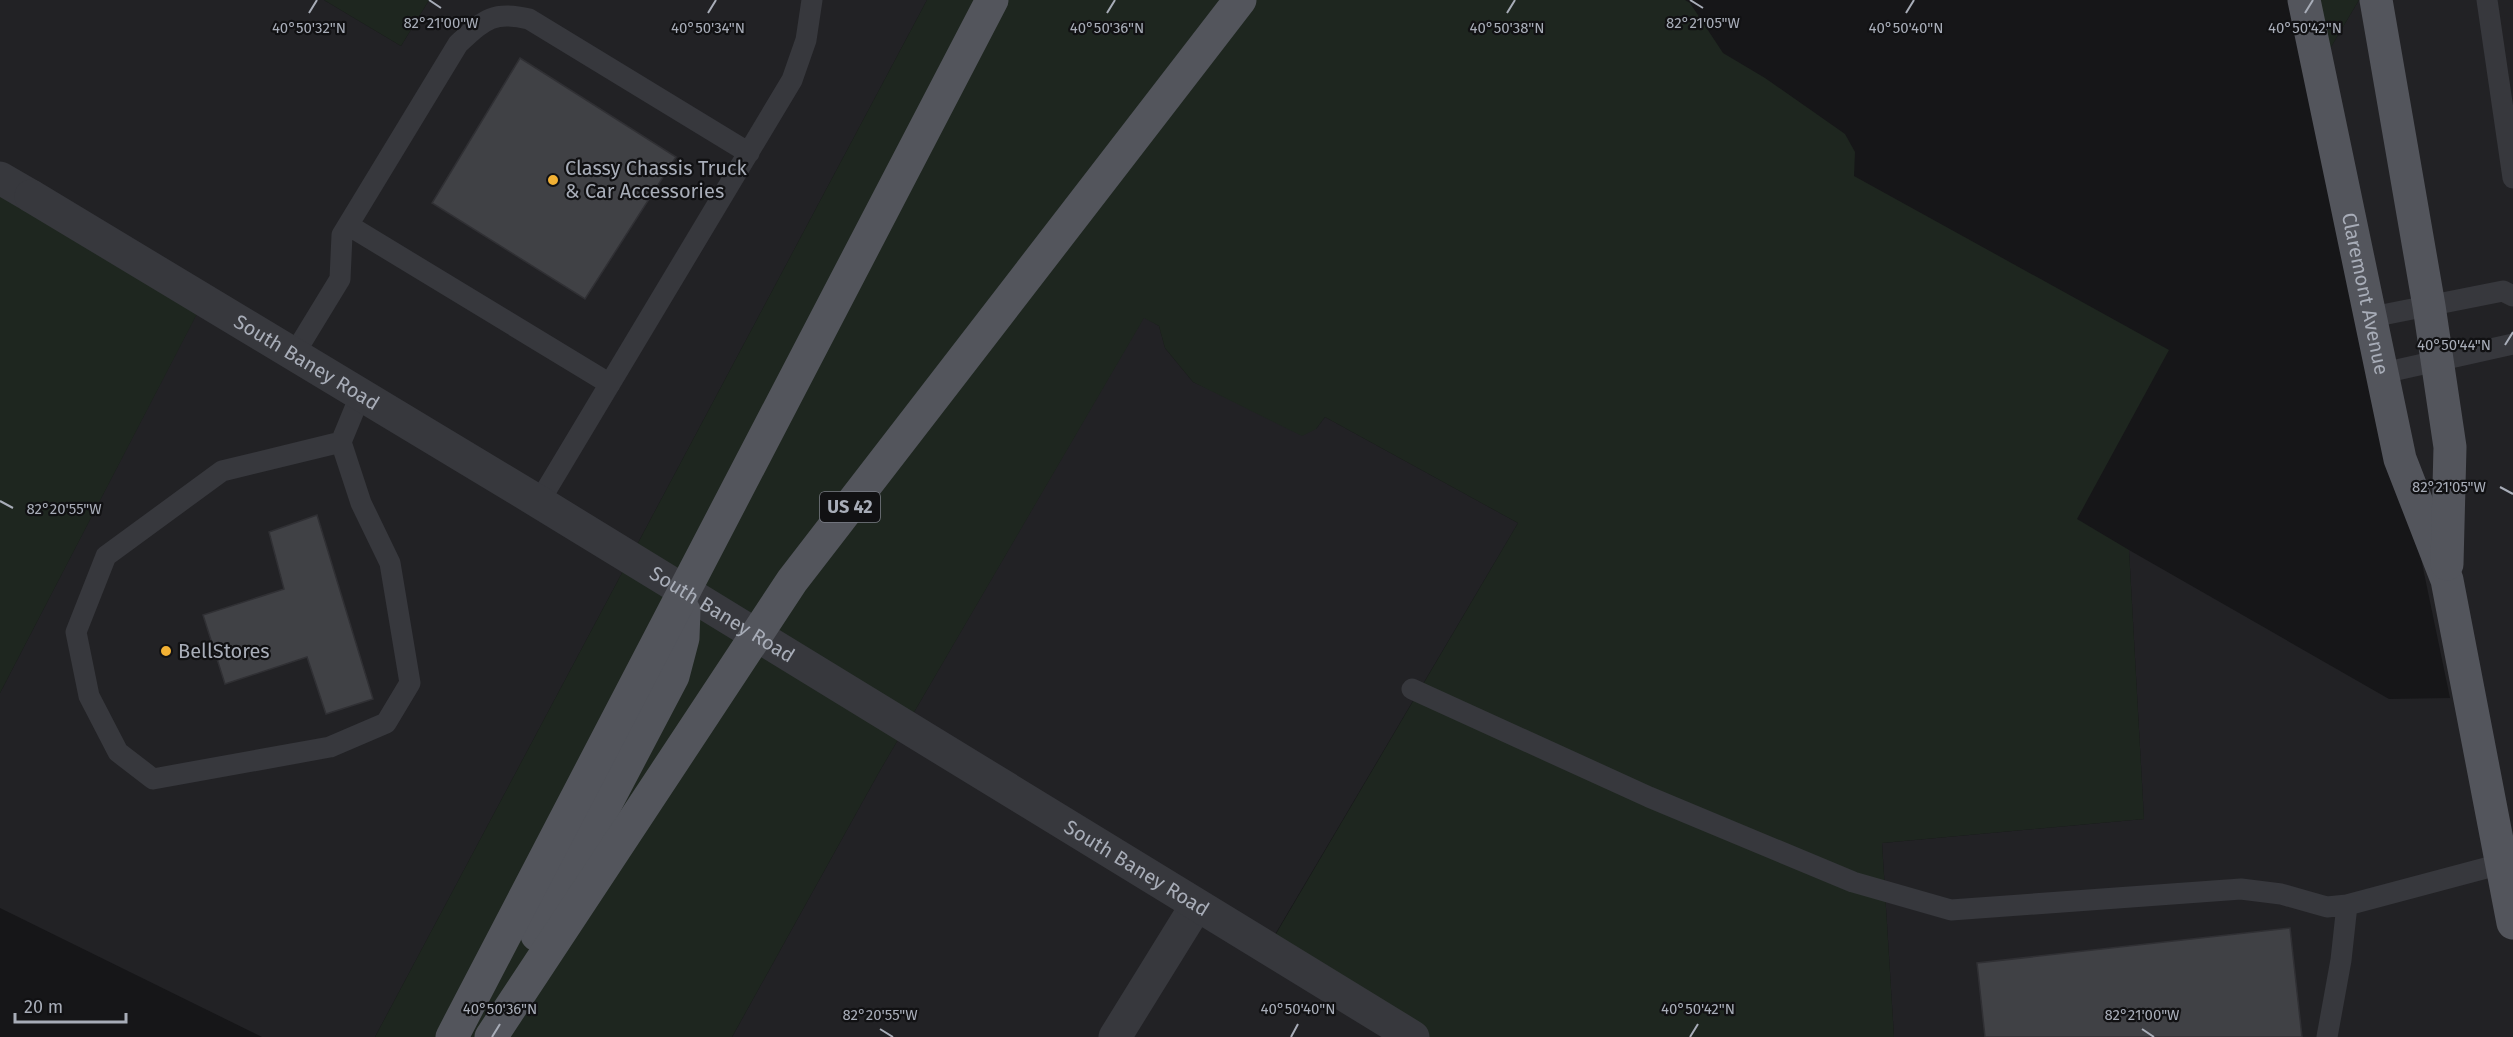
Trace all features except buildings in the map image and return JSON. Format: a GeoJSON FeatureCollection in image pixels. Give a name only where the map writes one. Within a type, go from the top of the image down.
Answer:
{"type":"FeatureCollection","features":[{"type":"Feature","properties":{"kind":"main road"},"geometry":{"type":"LineString","coordinates":[[452,1037],[992,0]]}},
{"type":"Feature","properties":{"kind":"main road","name":"US 42"},"geometry":{"type":"LineString","coordinates":[[490,1037],[792,581],[1240,0]]}},
{"type":"Feature","properties":{"kind":"main road","name":"Claremont Avenue"},"geometry":{"type":"LineString","coordinates":[[2304,0],[2400,459],[2447,580],[2513,923]]}},
{"type":"Feature","properties":{"kind":"main road","name":"Claremont Avenue"},"geometry":{"type":"LineString","coordinates":[[2376,0],[2429,306],[2450,447],[2447,580]]}},
{"type":"Feature","properties":{"kind":"main road"},"geometry":{"type":"LineString","coordinates":[[490,1037],[549,910],[673,676],[683,638],[685,592]]}},
{"type":"Feature","properties":{"kind":"street","name":"South Baney Road"},"geometry":{"type":"LineString","coordinates":[[0,178],[539,502],[1413,1037]]}},
{"type":"Feature","properties":{"kind":"street"},"geometry":{"type":"LineString","coordinates":[[1115,1037],[1197,906]]}},
{"type":"Feature","properties":{"kind":"lane"},"geometry":{"type":"LineString","coordinates":[[539,502],[792,80],[806,40],[812,0]]}},
{"type":"Feature","properties":{"kind":"lane"},"geometry":{"type":"LineString","coordinates":[[2487,0],[2513,178]]}},
{"type":"Feature","properties":{"kind":"lane"},"geometry":{"type":"LineString","coordinates":[[293,356],[340,279],[342,235],[458,44],[482,23],[507,14],[529,19],[749,153]]}},
{"type":"Feature","properties":{"kind":"lane"},"geometry":{"type":"LineString","coordinates":[[348,225],[610,384]]}},
{"type":"Feature","properties":{"kind":"lane"},"geometry":{"type":"LineString","coordinates":[[2372,317],[2503,291],[2513,296]]}},
{"type":"Feature","properties":{"kind":"lane"},"geometry":{"type":"LineString","coordinates":[[2383,373],[2513,344]]}},
{"type":"Feature","properties":{"kind":"lane"},"geometry":{"type":"LineString","coordinates":[[341,442],[222,471],[106,556],[76,632],[82,664],[89,696],[118,752],[153,779],[330,747],[386,723],[410,683],[390,563],[361,503],[341,442],[360,396]]}},
{"type":"Feature","properties":{"kind":"lane"},"geometry":{"type":"LineString","coordinates":[[1412,689],[1649,797],[1853,882],[1951,910],[2241,889],[2281,894],[2327,907],[2347,905],[2501,864]]}},
{"type":"Feature","properties":{"kind":"lane"},"geometry":{"type":"LineString","coordinates":[[2327,1037],[2341,960],[2347,905]]}},
{"type":"Feature","properties":{"kind":"shaded area"},"geometry":{"type":"Polygon","coordinates":[[[0,0],[324,0],[401,46],[429,0],[927,0],[375,1037],[262,1037],[0,908],[0,693],[209,290],[0,162],[0,0]]]}},
{"type":"Feature","properties":{"kind":"shaded area"},"geometry":{"type":"Polygon","coordinates":[[[324,0],[429,0],[401,46],[324,0]]]}},
{"type":"Feature","properties":{"kind":"shaded area"},"geometry":{"type":"Polygon","coordinates":[[[927,0],[1685,0],[1690,3],[1723,53],[1765,78],[1845,134],[1855,152],[1854,176],[2169,350],[2077,519],[2129,550],[2144,819],[1882,843],[1894,1037],[1429,1037],[1270,944],[1518,523],[1325,417],[1316,429],[1302,436],[1193,382],[1165,348],[1159,326],[1144,318],[878,774],[732,1037],[375,1037],[927,0]]]}},
{"type":"Feature","properties":{"kind":"shaded area"},"geometry":{"type":"Polygon","coordinates":[[[2309,0],[2359,0],[2319,67],[2309,0]]]}},
{"type":"Feature","properties":{"kind":"shaded area"},"geometry":{"type":"Polygon","coordinates":[[[2359,0],[2513,0],[2513,1037],[1894,1037],[1882,843],[2144,819],[2129,550],[2389,699],[2450,698],[2319,67],[2359,0]]]}},
{"type":"Feature","properties":{"kind":"shaded area"},"geometry":{"type":"Polygon","coordinates":[[[0,192],[198,312],[0,693],[0,192]]]}},
{"type":"Feature","properties":{"kind":"shaded area"},"geometry":{"type":"Polygon","coordinates":[[[1144,317],[1159,326],[1165,348],[1193,382],[1238,402],[1316,429],[1325,417],[1518,523],[1270,943],[1429,1037],[732,1037],[878,774],[1144,317]]]}},
{"type":"Feature","properties":{"kind":"place","name":"Classy Chassis Truck & Car Accessories"},"geometry":{"type":"Point","coordinates":[553,180]}},
{"type":"Feature","properties":{"kind":"place","name":"BellStores"},"geometry":{"type":"Point","coordinates":[166,651]}}]}
